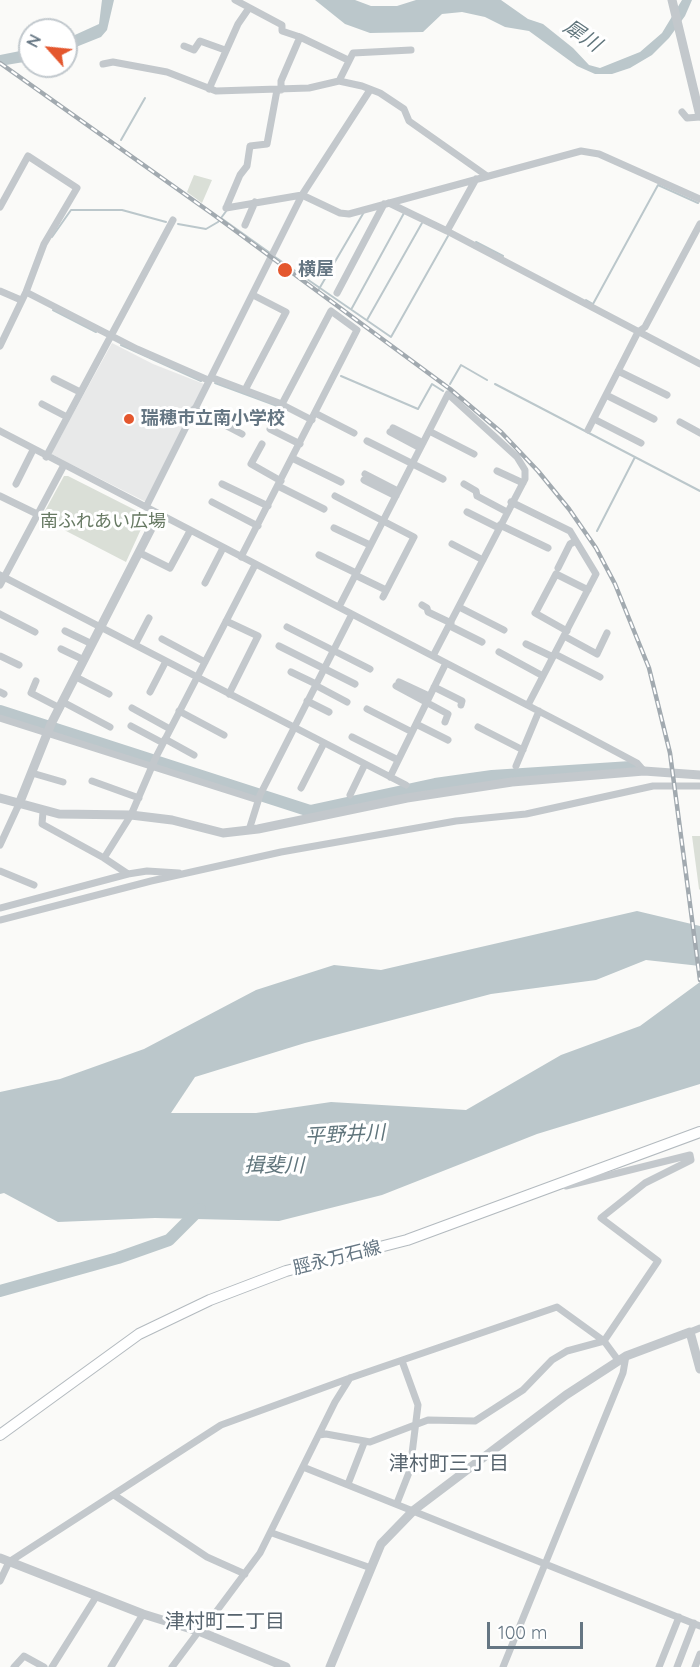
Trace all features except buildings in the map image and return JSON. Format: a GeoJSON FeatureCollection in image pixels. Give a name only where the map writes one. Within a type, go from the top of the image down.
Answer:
{"type":"FeatureCollection","features":[{"type":"Feature","properties":{"kind":"main road","name":"脛永万石線"},"geometry":{"type":"LineString","coordinates":[[0,1435],[139,1334],[174,1316],[259,1280],[407,1240],[700,1132]]}},
{"type":"Feature","properties":{"kind":"street"},"geometry":{"type":"LineString","coordinates":[[235,0],[282,25],[282,31],[348,60]]}},
{"type":"Feature","properties":{"kind":"street"},"geometry":{"type":"LineString","coordinates":[[672,0],[700,117],[687,118],[682,112]]}},
{"type":"Feature","properties":{"kind":"street"},"geometry":{"type":"LineString","coordinates":[[210,89],[225,50],[249,8]]}},
{"type":"Feature","properties":{"kind":"street"},"geometry":{"type":"LineString","coordinates":[[300,37],[281,81],[267,144],[250,146],[247,166],[240,175],[226,208],[302,195],[340,213],[387,204],[570,153],[590,151],[700,199]]}},
{"type":"Feature","properties":{"kind":"street"},"geometry":{"type":"LineString","coordinates":[[184,46],[194,50],[200,42],[225,50]]}},
{"type":"Feature","properties":{"kind":"street"},"geometry":{"type":"LineString","coordinates":[[339,81],[353,53],[411,50]]}},
{"type":"Feature","properties":{"kind":"street"},"geometry":{"type":"LineString","coordinates":[[103,64],[113,62],[167,72],[216,92],[309,88],[339,81],[370,90],[380,93],[404,109],[409,121],[487,176]]}},
{"type":"Feature","properties":{"kind":"street"},"geometry":{"type":"LineString","coordinates":[[146,507],[302,195],[370,90]]}},
{"type":"Feature","properties":{"kind":"street"},"geometry":{"type":"LineString","coordinates":[[0,207],[28,156],[77,188],[44,244],[26,292],[0,346]]}},
{"type":"Feature","properties":{"kind":"street"},"geometry":{"type":"LineString","coordinates":[[447,231],[476,179]]}},
{"type":"Feature","properties":{"kind":"street"},"geometry":{"type":"LineString","coordinates":[[245,225],[255,202]]}},
{"type":"Feature","properties":{"kind":"street"},"geometry":{"type":"LineString","coordinates":[[387,204],[447,231],[700,364]]}},
{"type":"Feature","properties":{"kind":"street"},"geometry":{"type":"LineString","coordinates":[[337,293],[387,204]]}},
{"type":"Feature","properties":{"kind":"street"},"geometry":{"type":"LineString","coordinates":[[46,457],[172,220]]}},
{"type":"Feature","properties":{"kind":"street"},"geometry":{"type":"LineString","coordinates":[[588,430],[638,332],[645,327],[700,224]]}},
{"type":"Feature","properties":{"kind":"street"},"geometry":{"type":"LineString","coordinates":[[0,291],[21,300]]}},
{"type":"Feature","properties":{"kind":"street"},"geometry":{"type":"LineString","coordinates":[[26,292],[111,336],[211,379],[354,433]]}},
{"type":"Feature","properties":{"kind":"street"},"geometry":{"type":"LineString","coordinates":[[245,390],[286,312],[253,295]]}},
{"type":"Feature","properties":{"kind":"street"},"geometry":{"type":"LineString","coordinates":[[241,557],[357,330],[331,311],[282,404]]}},
{"type":"Feature","properties":{"kind":"street"},"geometry":{"type":"LineString","coordinates":[[618,371],[667,395]]}},
{"type":"Feature","properties":{"kind":"street"},"geometry":{"type":"LineString","coordinates":[[54,379],[81,392]]}},
{"type":"Feature","properties":{"kind":"street"},"geometry":{"type":"LineString","coordinates":[[339,607],[448,394],[517,457],[525,470],[523,483],[433,656]]}},
{"type":"Feature","properties":{"kind":"street"},"geometry":{"type":"LineString","coordinates":[[606,394],[654,419]]}},
{"type":"Feature","properties":{"kind":"street"},"geometry":{"type":"LineString","coordinates":[[42,404],[67,417]]}},
{"type":"Feature","properties":{"kind":"street"},"geometry":{"type":"LineString","coordinates":[[194,409],[242,434]]}},
{"type":"Feature","properties":{"kind":"street"},"geometry":{"type":"LineString","coordinates":[[594,419],[641,443]]}},
{"type":"Feature","properties":{"kind":"street"},"geometry":{"type":"LineString","coordinates":[[680,422],[700,433]]}},
{"type":"Feature","properties":{"kind":"street"},"geometry":{"type":"LineString","coordinates":[[270,429],[300,444]]}},
{"type":"Feature","properties":{"kind":"street"},"geometry":{"type":"LineString","coordinates":[[391,430],[422,446]]}},
{"type":"Feature","properties":{"kind":"street"},"geometry":{"type":"LineString","coordinates":[[0,431],[46,457],[528,705],[637,763],[644,771]]}},
{"type":"Feature","properties":{"kind":"street"},"geometry":{"type":"LineString","coordinates":[[429,432],[474,454]]}},
{"type":"Feature","properties":{"kind":"street"},"geometry":{"type":"LineString","coordinates":[[367,441],[443,479]]}},
{"type":"Feature","properties":{"kind":"street"},"geometry":{"type":"LineString","coordinates":[[262,444],[252,464],[324,509]]}},
{"type":"Feature","properties":{"kind":"street"},"geometry":{"type":"LineString","coordinates":[[16,484],[33,450]]}},
{"type":"Feature","properties":{"kind":"street"},"geometry":{"type":"LineString","coordinates":[[292,458],[341,482]]}},
{"type":"Feature","properties":{"kind":"street"},"geometry":{"type":"LineString","coordinates":[[0,585],[2,576],[64,465]]}},
{"type":"Feature","properties":{"kind":"street"},"geometry":{"type":"LineString","coordinates":[[497,471],[523,483]]}},
{"type":"Feature","properties":{"kind":"street"},"geometry":{"type":"LineString","coordinates":[[364,477],[397,494]]}},
{"type":"Feature","properties":{"kind":"street"},"geometry":{"type":"LineString","coordinates":[[222,484],[268,506]]}},
{"type":"Feature","properties":{"kind":"street"},"geometry":{"type":"LineString","coordinates":[[464,484],[476,491],[477,496],[507,512]]}},
{"type":"Feature","properties":{"kind":"street"},"geometry":{"type":"LineString","coordinates":[[0,496],[37,514]]}},
{"type":"Feature","properties":{"kind":"street"},"geometry":{"type":"LineString","coordinates":[[319,555],[384,593],[414,537],[335,496]]}},
{"type":"Feature","properties":{"kind":"street"},"geometry":{"type":"LineString","coordinates":[[212,502],[258,526]]}},
{"type":"Feature","properties":{"kind":"street"},"geometry":{"type":"LineString","coordinates":[[512,502],[570,531],[596,574],[528,705]]}},
{"type":"Feature","properties":{"kind":"street"},"geometry":{"type":"LineString","coordinates":[[467,512],[548,548]]}},
{"type":"Feature","properties":{"kind":"street"},"geometry":{"type":"LineString","coordinates":[[0,845],[51,724],[158,514]]}},
{"type":"Feature","properties":{"kind":"street"},"geometry":{"type":"LineString","coordinates":[[334,528],[370,545]]}},
{"type":"Feature","properties":{"kind":"street"},"geometry":{"type":"LineString","coordinates":[[140,553],[170,568],[190,531]]}},
{"type":"Feature","properties":{"kind":"street"},"geometry":{"type":"LineString","coordinates":[[558,568],[570,544],[576,541]]}},
{"type":"Feature","properties":{"kind":"street"},"geometry":{"type":"LineString","coordinates":[[452,544],[483,560]]}},
{"type":"Feature","properties":{"kind":"street"},"geometry":{"type":"LineString","coordinates":[[205,583],[223,548]]}},
{"type":"Feature","properties":{"kind":"street"},"geometry":{"type":"LineString","coordinates":[[104,858],[131,815],[164,741],[255,565]]}},
{"type":"Feature","properties":{"kind":"street"},"geometry":{"type":"LineString","coordinates":[[588,590],[556,574],[536,612],[597,654],[607,633]]}},
{"type":"Feature","properties":{"kind":"street"},"geometry":{"type":"LineString","coordinates":[[2,576],[406,785]]}},
{"type":"Feature","properties":{"kind":"street"},"geometry":{"type":"LineString","coordinates":[[422,605],[428,612],[482,642]]}},
{"type":"Feature","properties":{"kind":"street"},"geometry":{"type":"LineString","coordinates":[[459,608],[504,630]]}},
{"type":"Feature","properties":{"kind":"street"},"geometry":{"type":"LineString","coordinates":[[0,614],[35,632]]}},
{"type":"Feature","properties":{"kind":"street"},"geometry":{"type":"LineString","coordinates":[[249,830],[258,800],[352,614]]}},
{"type":"Feature","properties":{"kind":"street"},"geometry":{"type":"LineString","coordinates":[[135,645],[148,618]]}},
{"type":"Feature","properties":{"kind":"street"},"geometry":{"type":"LineString","coordinates":[[226,621],[258,636],[229,694]]}},
{"type":"Feature","properties":{"kind":"street"},"geometry":{"type":"LineString","coordinates":[[287,627],[370,669]]}},
{"type":"Feature","properties":{"kind":"street"},"geometry":{"type":"LineString","coordinates":[[65,631],[92,644]]}},
{"type":"Feature","properties":{"kind":"street"},"geometry":{"type":"LineString","coordinates":[[162,639],[205,662]]}},
{"type":"Feature","properties":{"kind":"street"},"geometry":{"type":"LineString","coordinates":[[526,644],[600,677]]}},
{"type":"Feature","properties":{"kind":"street"},"geometry":{"type":"LineString","coordinates":[[279,646],[355,684]]}},
{"type":"Feature","properties":{"kind":"street"},"geometry":{"type":"LineString","coordinates":[[61,649],[84,660]]}},
{"type":"Feature","properties":{"kind":"street"},"geometry":{"type":"LineString","coordinates":[[499,652],[543,676]]}},
{"type":"Feature","properties":{"kind":"street"},"geometry":{"type":"LineString","coordinates":[[0,656],[19,665]]}},
{"type":"Feature","properties":{"kind":"street"},"geometry":{"type":"LineString","coordinates":[[150,692],[166,661]]}},
{"type":"Feature","properties":{"kind":"street"},"geometry":{"type":"LineString","coordinates":[[390,777],[446,663]]}},
{"type":"Feature","properties":{"kind":"street"},"geometry":{"type":"LineString","coordinates":[[291,672],[347,702]]}},
{"type":"Feature","properties":{"kind":"street"},"geometry":{"type":"LineString","coordinates":[[76,677],[109,694]]}},
{"type":"Feature","properties":{"kind":"street"},"geometry":{"type":"LineString","coordinates":[[36,681],[31,693],[110,727]]}},
{"type":"Feature","properties":{"kind":"street"},"geometry":{"type":"LineString","coordinates":[[397,684],[428,699],[448,714],[445,722]]}},
{"type":"Feature","properties":{"kind":"street"},"geometry":{"type":"LineString","coordinates":[[434,687],[462,701],[461,705]]}},
{"type":"Feature","properties":{"kind":"street"},"geometry":{"type":"LineString","coordinates":[[307,701],[329,712]]}},
{"type":"Feature","properties":{"kind":"street"},"geometry":{"type":"LineString","coordinates":[[132,708],[170,729]]}},
{"type":"Feature","properties":{"kind":"street"},"geometry":{"type":"LineString","coordinates":[[367,709],[412,732]]}},
{"type":"Feature","properties":{"kind":"street"},"geometry":{"type":"LineString","coordinates":[[179,711],[224,735]]}},
{"type":"Feature","properties":{"kind":"street"},"geometry":{"type":"LineString","coordinates":[[516,766],[538,711]]}},
{"type":"Feature","properties":{"kind":"street"},"geometry":{"type":"LineString","coordinates":[[0,718],[258,800]]}},
{"type":"Feature","properties":{"kind":"street"},"geometry":{"type":"LineString","coordinates":[[416,724],[448,740]]}},
{"type":"Feature","properties":{"kind":"street"},"geometry":{"type":"LineString","coordinates":[[131,726],[194,755]]}},
{"type":"Feature","properties":{"kind":"street"},"geometry":{"type":"LineString","coordinates":[[477,727],[523,750]]}},
{"type":"Feature","properties":{"kind":"street"},"geometry":{"type":"LineString","coordinates":[[352,737],[398,760]]}},
{"type":"Feature","properties":{"kind":"street"},"geometry":{"type":"LineString","coordinates":[[301,788],[324,743]]}},
{"type":"Feature","properties":{"kind":"street"},"geometry":{"type":"LineString","coordinates":[[350,795],[364,764]]}},
{"type":"Feature","properties":{"kind":"street"},"geometry":{"type":"LineString","coordinates":[[0,798],[43,812],[131,815],[172,820],[223,833],[249,830],[450,790],[512,782],[644,771],[700,775]]}},
{"type":"Feature","properties":{"kind":"street"},"geometry":{"type":"LineString","coordinates":[[32,773],[63,782]]}},
{"type":"Feature","properties":{"kind":"street"},"geometry":{"type":"LineString","coordinates":[[92,781],[139,798]]}},
{"type":"Feature","properties":{"kind":"street"},"geometry":{"type":"LineString","coordinates":[[0,920],[189,873],[414,828],[526,814],[653,786],[700,786]]}},
{"type":"Feature","properties":{"kind":"street"},"geometry":{"type":"LineString","coordinates":[[43,812],[42,824],[128,874]]}},
{"type":"Feature","properties":{"kind":"street"},"geometry":{"type":"LineString","coordinates":[[0,871],[34,885]]}},
{"type":"Feature","properties":{"kind":"street"},"geometry":{"type":"LineString","coordinates":[[0,908],[128,874],[147,871],[189,873]]}},
{"type":"Feature","properties":{"kind":"street"},"geometry":{"type":"LineString","coordinates":[[319,1435],[326,1434],[364,1443],[380,1440],[428,1420],[462,1422],[484,1418],[523,1390],[552,1359],[604,1341],[658,1261],[601,1218],[645,1182],[691,1160],[690,1155],[528,1194]]}},
{"type":"Feature","properties":{"kind":"street"},"geometry":{"type":"LineString","coordinates":[[0,1581],[5,1560],[114,1495],[221,1425],[557,1307],[604,1341],[622,1358],[623,1373],[503,1667]]}},
{"type":"Feature","properties":{"kind":"street"},"geometry":{"type":"LineString","coordinates":[[330,1667],[371,1568],[389,1534],[414,1510],[566,1395],[622,1358],[700,1328]]}},
{"type":"Feature","properties":{"kind":"street"},"geometry":{"type":"LineString","coordinates":[[690,1332],[700,1369]]}},
{"type":"Feature","properties":{"kind":"street"},"geometry":{"type":"LineString","coordinates":[[397,1503],[410,1470],[418,1405],[402,1361]]}},
{"type":"Feature","properties":{"kind":"street"},"geometry":{"type":"LineString","coordinates":[[172,1667],[245,1574],[272,1533],[319,1435],[350,1378]]}},
{"type":"Feature","properties":{"kind":"street"},"geometry":{"type":"LineString","coordinates":[[348,1484],[364,1443]]}},
{"type":"Feature","properties":{"kind":"street"},"geometry":{"type":"LineString","coordinates":[[303,1467],[697,1624],[677,1667]]}},
{"type":"Feature","properties":{"kind":"street"},"geometry":{"type":"LineString","coordinates":[[114,1495],[207,1557],[245,1574]]}},
{"type":"Feature","properties":{"kind":"street"},"geometry":{"type":"LineString","coordinates":[[272,1533],[371,1568]]}},
{"type":"Feature","properties":{"kind":"street"},"geometry":{"type":"LineString","coordinates":[[5,1560],[96,1597],[200,1632],[286,1667]]}},
{"type":"Feature","properties":{"kind":"street"},"geometry":{"type":"LineString","coordinates":[[52,1667],[96,1597]]}},
{"type":"Feature","properties":{"kind":"street"},"geometry":{"type":"LineString","coordinates":[[111,1667],[143,1614]]}},
{"type":"Feature","properties":{"kind":"street"},"geometry":{"type":"LineString","coordinates":[[658,1667],[679,1617]]}},
{"type":"Feature","properties":{"kind":"street"},"geometry":{"type":"LineString","coordinates":[[695,1667],[700,1654]]}},
{"type":"Feature","properties":{"kind":"street"},"geometry":{"type":"LineString","coordinates":[[14,1667],[24,1656],[44,1667]]}},
{"type":"Feature","properties":{"kind":"shaded area","name":"瑞穂市立南小学校"},"geometry":{"type":"Polygon","coordinates":[[[112,343],[153,364],[204,384],[146,502],[51,454],[112,343]]]}},
{"type":"Feature","properties":{"kind":"green space"},"geometry":{"type":"Polygon","coordinates":[[[194,175],[212,180],[202,203],[187,192],[194,175]]]}},
{"type":"Feature","properties":{"kind":"green space","name":"南ふれあい広場"},"geometry":{"type":"Polygon","coordinates":[[[64,476],[147,516],[126,562],[41,518],[64,476]]]}},
{"type":"Feature","properties":{"kind":"green space"},"geometry":{"type":"Polygon","coordinates":[[[692,836],[700,836],[700,890],[699,889],[692,836]]]}},
{"type":"Feature","properties":{"kind":"water"},"geometry":{"type":"Polygon","coordinates":[[[102,0],[114,0],[107,30],[101,37],[78,46],[78,34],[99,24],[102,0]]]}},
{"type":"Feature","properties":{"kind":"water"},"geometry":{"type":"Polygon","coordinates":[[[315,0],[355,0],[371,6],[397,6],[416,0],[501,0],[528,19],[543,24],[573,48],[589,65],[600,68],[640,52],[662,33],[682,0],[692,0],[685,16],[669,38],[652,55],[630,68],[612,74],[595,74],[577,66],[529,31],[505,27],[485,17],[462,12],[442,14],[423,32],[370,33],[345,24],[315,0]]]}},
{"type":"Feature","properties":{"kind":"water"},"geometry":{"type":"Polygon","coordinates":[[[18,51],[18,63],[0,66],[0,55],[18,51]]]}},
{"type":"Feature","properties":{"kind":"water","name":"揖斐川"},"geometry":{"type":"Polygon","coordinates":[[[637,911],[700,926],[700,966],[646,960],[596,980],[491,994],[305,1043],[195,1077],[171,1113],[256,1113],[331,1102],[466,1110],[561,1055],[640,1026],[700,982],[700,1084],[537,1134],[382,1195],[279,1221],[155,1218],[58,1222],[4,1193],[0,1194],[0,1092],[60,1079],[144,1049],[256,990],[334,965],[381,970],[637,911]]]}},
{"type":"Feature","properties":{"kind":"waterway"},"geometry":{"type":"LineString","coordinates":[[121,140],[145,98]]}},
{"type":"Feature","properties":{"kind":"waterway"},"geometry":{"type":"LineString","coordinates":[[586,300],[593,304],[658,185],[698,203]]}},
{"type":"Feature","properties":{"kind":"waterway"},"geometry":{"type":"LineString","coordinates":[[52,237],[71,210],[122,210],[166,222]]}},
{"type":"Feature","properties":{"kind":"waterway"},"geometry":{"type":"LineString","coordinates":[[178,224],[206,229],[218,222],[227,210]]}},
{"type":"Feature","properties":{"kind":"waterway"},"geometry":{"type":"LineString","coordinates":[[319,289],[364,212]]}},
{"type":"Feature","properties":{"kind":"waterway"},"geometry":{"type":"LineString","coordinates":[[352,308],[404,213]]}},
{"type":"Feature","properties":{"kind":"waterway"},"geometry":{"type":"LineString","coordinates":[[221,218],[270,253]]}},
{"type":"Feature","properties":{"kind":"waterway"},"geometry":{"type":"LineString","coordinates":[[367,320],[422,223]]}},
{"type":"Feature","properties":{"kind":"waterway"},"geometry":{"type":"LineString","coordinates":[[275,257],[391,337],[448,236]]}},
{"type":"Feature","properties":{"kind":"waterway"},"geometry":{"type":"LineString","coordinates":[[476,242],[503,256]]}},
{"type":"Feature","properties":{"kind":"waterway"},"geometry":{"type":"LineString","coordinates":[[53,310],[96,332]]}},
{"type":"Feature","properties":{"kind":"waterway"},"geometry":{"type":"LineString","coordinates":[[121,345],[201,381]]}},
{"type":"Feature","properties":{"kind":"waterway"},"geometry":{"type":"LineString","coordinates":[[450,384],[461,365],[487,380]]}},
{"type":"Feature","properties":{"kind":"waterway"},"geometry":{"type":"LineString","coordinates":[[341,376],[418,409],[432,384],[443,391]]}},
{"type":"Feature","properties":{"kind":"waterway"},"geometry":{"type":"LineString","coordinates":[[215,383],[280,407]]}},
{"type":"Feature","properties":{"kind":"waterway"},"geometry":{"type":"LineString","coordinates":[[495,384],[700,491]]}},
{"type":"Feature","properties":{"kind":"waterway"},"geometry":{"type":"LineString","coordinates":[[597,531],[635,457]]}},
{"type":"Feature","properties":{"kind":"waterway"},"geometry":{"type":"LineString","coordinates":[[0,711],[310,811],[435,784],[492,776],[631,767]]}},
{"type":"Feature","properties":{"kind":"waterway","name":"平野井川"},"geometry":{"type":"LineString","coordinates":[[0,1291],[118,1258],[169,1240],[200,1209]]}},
{"type":"Feature","properties":{"kind":"railway"},"geometry":{"type":"LineString","coordinates":[[0,63],[214,215],[450,389],[501,432],[538,471],[569,509],[596,548],[615,584],[649,668],[670,753],[700,980]]}},
{"type":"Feature","properties":{"kind":"place","name":"横屋"},"geometry":{"type":"Point","coordinates":[285,270]}},
{"type":"Feature","properties":{"kind":"place","name":"瑞穂市立南小学校"},"geometry":{"type":"Point","coordinates":[129,419]}},
{"type":"Feature","properties":{"kind":"district","name":"津村町三丁目"},"geometry":{"type":"Point","coordinates":[449,1464]}},
{"type":"Feature","properties":{"kind":"district","name":"津村町二丁目"},"geometry":{"type":"Point","coordinates":[225,1622]}},
{"type":"Feature","properties":{"kind":"water label","name":"犀川"},"geometry":{"type":"Point","coordinates":[582,36]}}]}
